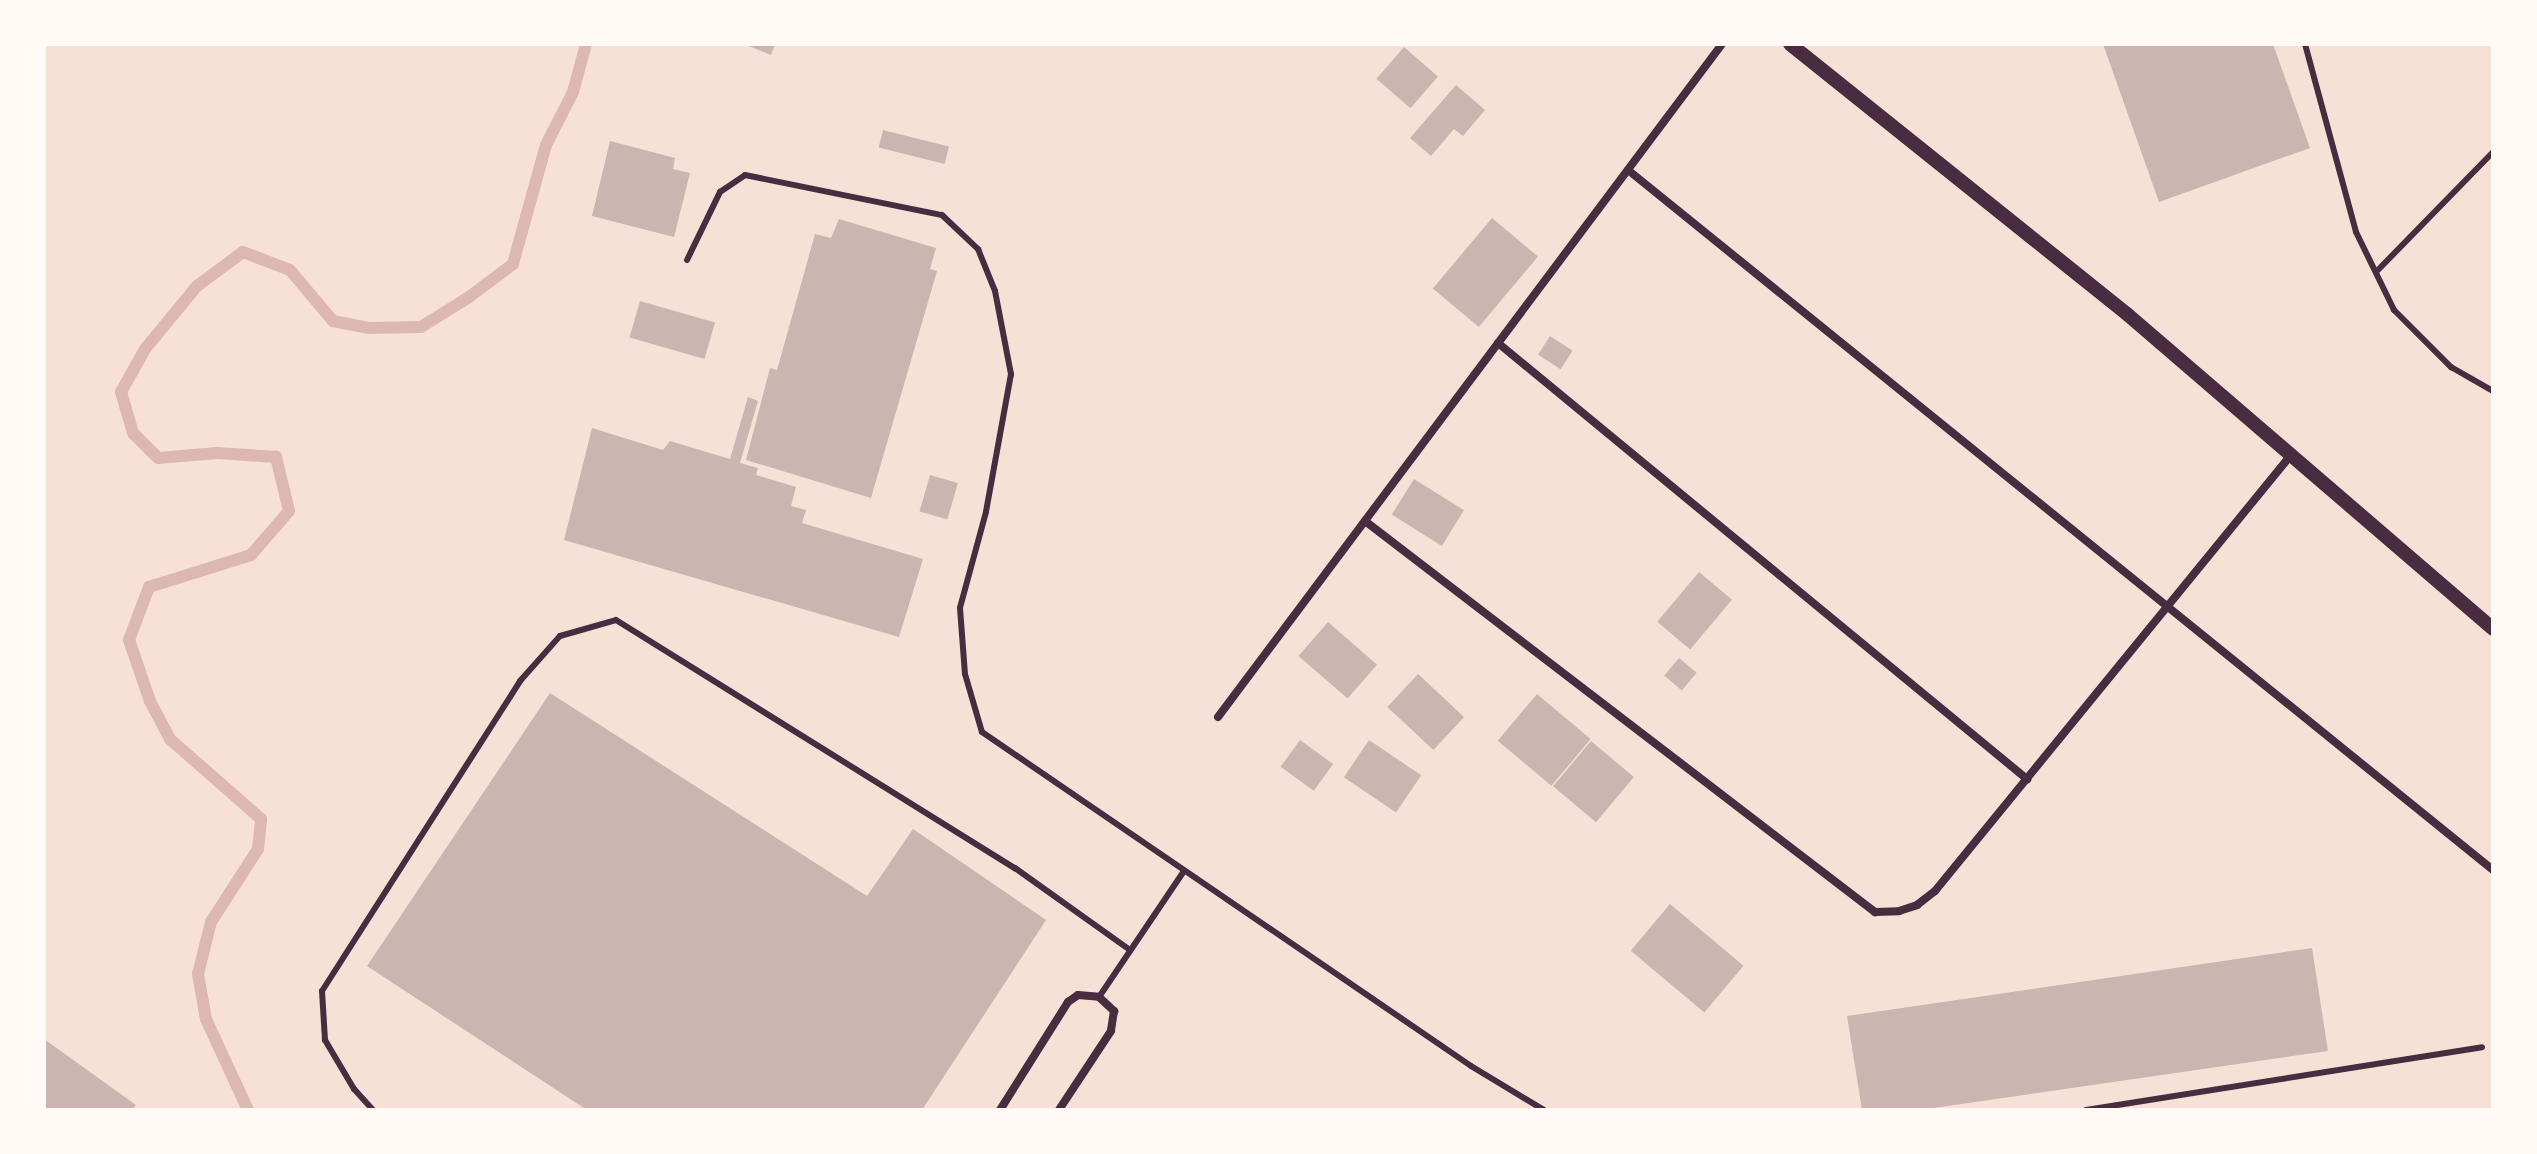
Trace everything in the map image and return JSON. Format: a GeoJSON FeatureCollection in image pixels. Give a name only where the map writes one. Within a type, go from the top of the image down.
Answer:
{"type":"FeatureCollection","features":[{"type":"Feature","properties":{"kind":"street"},"geometry":{"type":"LineString","coordinates":[[1218,717],[1722,44]]}},
{"type":"Feature","properties":{"kind":"street"},"geometry":{"type":"LineString","coordinates":[[1790,44],[2127,314],[2493,629]]}},
{"type":"Feature","properties":{"kind":"street"},"geometry":{"type":"LineString","coordinates":[[1628,170],[2493,870]]}},
{"type":"Feature","properties":{"kind":"street"},"geometry":{"type":"LineString","coordinates":[[1498,343],[2027,779]]}},
{"type":"Feature","properties":{"kind":"street"},"geometry":{"type":"LineString","coordinates":[[1365,521],[1875,912],[1899,911],[1917,905],[1935,891],[2291,455]]}},
{"type":"Feature","properties":{"kind":"street"},"geometry":{"type":"LineString","coordinates":[[1000,1110],[1068,1002],[1078,995],[1099,997],[1114,1011],[1111,1031],[1059,1110]]}},
{"type":"Feature","properties":{"kind":"lane"},"geometry":{"type":"LineString","coordinates":[[2305,44],[2356,232],[2394,310],[2451,367],[2493,391]]}},
{"type":"Feature","properties":{"kind":"lane"},"geometry":{"type":"LineString","coordinates":[[2376,272],[2493,152]]}},
{"type":"Feature","properties":{"kind":"lane"},"geometry":{"type":"LineString","coordinates":[[687,260],[720,192],[745,175],[942,215],[978,249],[995,291],[1011,374],[986,512],[960,608],[965,674],[982,732],[1471,1066],[1544,1110]]}},
{"type":"Feature","properties":{"kind":"lane"},"geometry":{"type":"LineString","coordinates":[[373,1110],[354,1089],[325,1040],[322,991],[520,681],[560,636],[616,620],[1015,868],[1130,950]]}},
{"type":"Feature","properties":{"kind":"lane"},"geometry":{"type":"LineString","coordinates":[[1099,997],[1184,871]]}},
{"type":"Feature","properties":{"kind":"lane"},"geometry":{"type":"LineString","coordinates":[[2086,1110],[2482,1047]]}},
{"type":"Feature","properties":{"kind":"building"},"geometry":{"type":"Polygon","coordinates":[[[744,44],[775,44],[771,55],[744,44]]]}},
{"type":"Feature","properties":{"kind":"building"},"geometry":{"type":"Polygon","coordinates":[[[2103,44],[2273,44],[2310,148],[2159,202],[2103,44]]]}},
{"type":"Feature","properties":{"kind":"building"},"geometry":{"type":"Polygon","coordinates":[[[1404,47],[1438,77],[1410,108],[1376,79],[1404,47]]]}},
{"type":"Feature","properties":{"kind":"building"},"geometry":{"type":"Polygon","coordinates":[[[1456,85],[1485,110],[1463,136],[1454,129],[1431,156],[1410,138],[1456,85]]]}},
{"type":"Feature","properties":{"kind":"building"},"geometry":{"type":"Polygon","coordinates":[[[883,130],[949,146],[945,164],[879,147],[883,130]]]}},
{"type":"Feature","properties":{"kind":"building"},"geometry":{"type":"Polygon","coordinates":[[[610,141],[675,158],[673,169],[690,173],[674,237],[592,216],[610,141]]]}},
{"type":"Feature","properties":{"kind":"building"},"geometry":{"type":"Polygon","coordinates":[[[1492,218],[1538,257],[1479,327],[1433,288],[1492,218]]]}},
{"type":"Feature","properties":{"kind":"building"},"geometry":{"type":"Polygon","coordinates":[[[839,219],[936,248],[930,269],[937,271],[871,498],[746,460],[770,368],[777,370],[815,234],[831,238],[839,219]]]}},
{"type":"Feature","properties":{"kind":"building"},"geometry":{"type":"Polygon","coordinates":[[[640,301],[715,322],[705,359],[630,338],[640,301]]]}},
{"type":"Feature","properties":{"kind":"building"},"geometry":{"type":"Polygon","coordinates":[[[1550,336],[1573,351],[1561,369],[1538,354],[1550,336]]]}},
{"type":"Feature","properties":{"kind":"building"},"geometry":{"type":"Polygon","coordinates":[[[748,397],[758,401],[740,463],[758,468],[756,475],[796,487],[791,506],[806,510],[802,523],[923,559],[899,637],[564,540],[592,428],[663,450],[670,441],[730,459],[748,397]]]}},
{"type":"Feature","properties":{"kind":"building"},"geometry":{"type":"Polygon","coordinates":[[[930,475],[958,483],[947,520],[920,512],[930,475]]]}},
{"type":"Feature","properties":{"kind":"building"},"geometry":{"type":"Polygon","coordinates":[[[1414,479],[1464,510],[1442,546],[1392,515],[1414,479]]]}},
{"type":"Feature","properties":{"kind":"building"},"geometry":{"type":"Polygon","coordinates":[[[1699,572],[1732,600],[1690,649],[1657,622],[1699,572]]]}},
{"type":"Feature","properties":{"kind":"building"},"geometry":{"type":"Polygon","coordinates":[[[1328,622],[1377,665],[1348,699],[1298,656],[1328,622]]]}},
{"type":"Feature","properties":{"kind":"building"},"geometry":{"type":"Polygon","coordinates":[[[1679,658],[1697,673],[1682,690],[1664,676],[1679,658]]]}},
{"type":"Feature","properties":{"kind":"building"},"geometry":{"type":"Polygon","coordinates":[[[1418,674],[1464,717],[1433,750],[1387,707],[1418,674]]]}},
{"type":"Feature","properties":{"kind":"building"},"geometry":{"type":"Polygon","coordinates":[[[550,693],[867,896],[913,829],[1046,920],[922,1110],[587,1110],[367,966],[550,693]]]}},
{"type":"Feature","properties":{"kind":"building"},"geometry":{"type":"Polygon","coordinates":[[[1537,694],[1591,739],[1551,786],[1498,741],[1537,694]]]}},
{"type":"Feature","properties":{"kind":"building"},"geometry":{"type":"Polygon","coordinates":[[[1300,740],[1333,764],[1314,791],[1281,767],[1300,740]]]}},
{"type":"Feature","properties":{"kind":"building"},"geometry":{"type":"Polygon","coordinates":[[[1369,740],[1421,775],[1396,813],[1344,777],[1369,740]]]}},
{"type":"Feature","properties":{"kind":"building"},"geometry":{"type":"Polygon","coordinates":[[[1591,741],[1634,777],[1596,822],[1553,786],[1591,741]]]}},
{"type":"Feature","properties":{"kind":"building"},"geometry":{"type":"Polygon","coordinates":[[[1670,904],[1744,966],[1704,1012],[1631,951],[1670,904]]]}},
{"type":"Feature","properties":{"kind":"building"},"geometry":{"type":"Polygon","coordinates":[[[2312,948],[2328,1051],[1920,1110],[1862,1110],[1847,1016],[2312,948]]]}},
{"type":"Feature","properties":{"kind":"building"},"geometry":{"type":"Polygon","coordinates":[[[44,1039],[136,1105],[132,1110],[44,1110],[44,1039]]]}},
{"type":"Feature","properties":{"kind":"waterway"},"geometry":{"type":"LineString","coordinates":[[248,1110],[206,1019],[198,974],[211,922],[258,849],[261,819],[170,739],[150,701],[129,640],[149,587],[251,555],[289,511],[276,457],[217,453],[158,458],[133,433],[121,392],[145,349],[197,286],[243,252],[290,270],[333,321],[369,328],[421,327],[469,297],[513,264],[546,145],[573,92],[586,44]]}}]}
